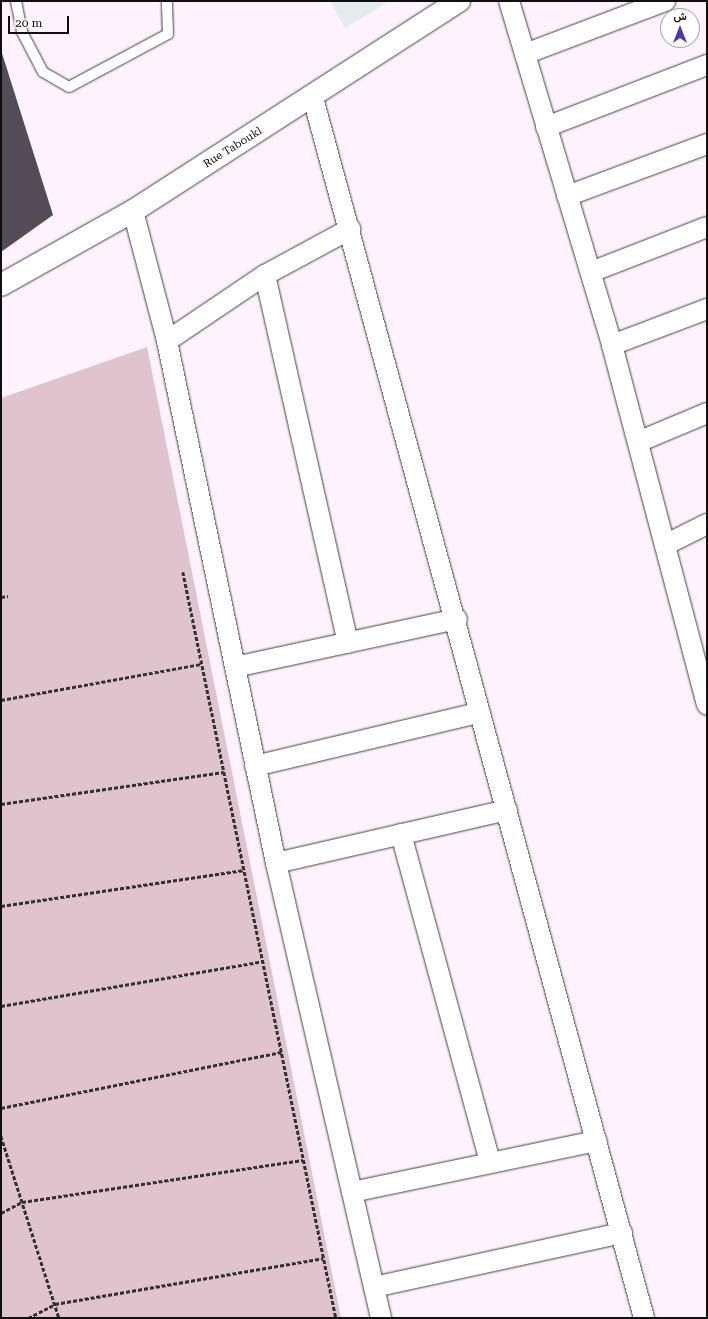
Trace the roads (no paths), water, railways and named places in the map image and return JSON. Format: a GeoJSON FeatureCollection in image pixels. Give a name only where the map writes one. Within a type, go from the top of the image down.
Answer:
{"type":"FeatureCollection","features":[{"type":"Feature","properties":{"kind":"street","name":"Rue Taboukl"},"geometry":{"type":"LineString","coordinates":[[1,285],[133,211],[312,98],[459,1]]}},
{"type":"Feature","properties":{"kind":"street"},"geometry":{"type":"LineString","coordinates":[[508,1],[591,272],[665,545],[700,645],[707,705]]}},
{"type":"Feature","properties":{"kind":"street"},"geometry":{"type":"LineString","coordinates":[[525,54],[665,1]]}},
{"type":"Feature","properties":{"kind":"street"},"geometry":{"type":"LineString","coordinates":[[546,127],[707,65]]}},
{"type":"Feature","properties":{"kind":"street"},"geometry":{"type":"LineString","coordinates":[[312,98],[350,228],[457,619],[478,713],[507,810],[644,1318]]}},
{"type":"Feature","properties":{"kind":"street"},"geometry":{"type":"LineString","coordinates":[[567,196],[707,144]]}},
{"type":"Feature","properties":{"kind":"street"},"geometry":{"type":"LineString","coordinates":[[133,211],[167,341],[276,863],[381,1318]]}},
{"type":"Feature","properties":{"kind":"street"},"geometry":{"type":"LineString","coordinates":[[591,272],[707,227]]}},
{"type":"Feature","properties":{"kind":"street"},"geometry":{"type":"LineString","coordinates":[[167,341],[265,275],[350,228]]}},
{"type":"Feature","properties":{"kind":"street"},"geometry":{"type":"LineString","coordinates":[[265,275],[348,643]]}},
{"type":"Feature","properties":{"kind":"street"},"geometry":{"type":"LineString","coordinates":[[612,345],[707,309]]}},
{"type":"Feature","properties":{"kind":"street"},"geometry":{"type":"LineString","coordinates":[[638,442],[707,413]]}},
{"type":"Feature","properties":{"kind":"street"},"geometry":{"type":"LineString","coordinates":[[665,545],[707,524]]}},
{"type":"Feature","properties":{"kind":"street"},"geometry":{"type":"LineString","coordinates":[[235,667],[457,619]]}},
{"type":"Feature","properties":{"kind":"street"},"geometry":{"type":"LineString","coordinates":[[255,766],[478,713]]}},
{"type":"Feature","properties":{"kind":"street"},"geometry":{"type":"LineString","coordinates":[[276,863],[507,810]]}},
{"type":"Feature","properties":{"kind":"street"},"geometry":{"type":"LineString","coordinates":[[401,834],[490,1162]]}},
{"type":"Feature","properties":{"kind":"street"},"geometry":{"type":"LineString","coordinates":[[352,1192],[597,1140]]}},
{"type":"Feature","properties":{"kind":"street"},"geometry":{"type":"LineString","coordinates":[[374,1287],[622,1233]]}},
{"type":"Feature","properties":{"kind":"lane"},"geometry":{"type":"LineString","coordinates":[[16,1],[22,32],[43,72],[69,86],[168,34],[167,1]]}}]}
